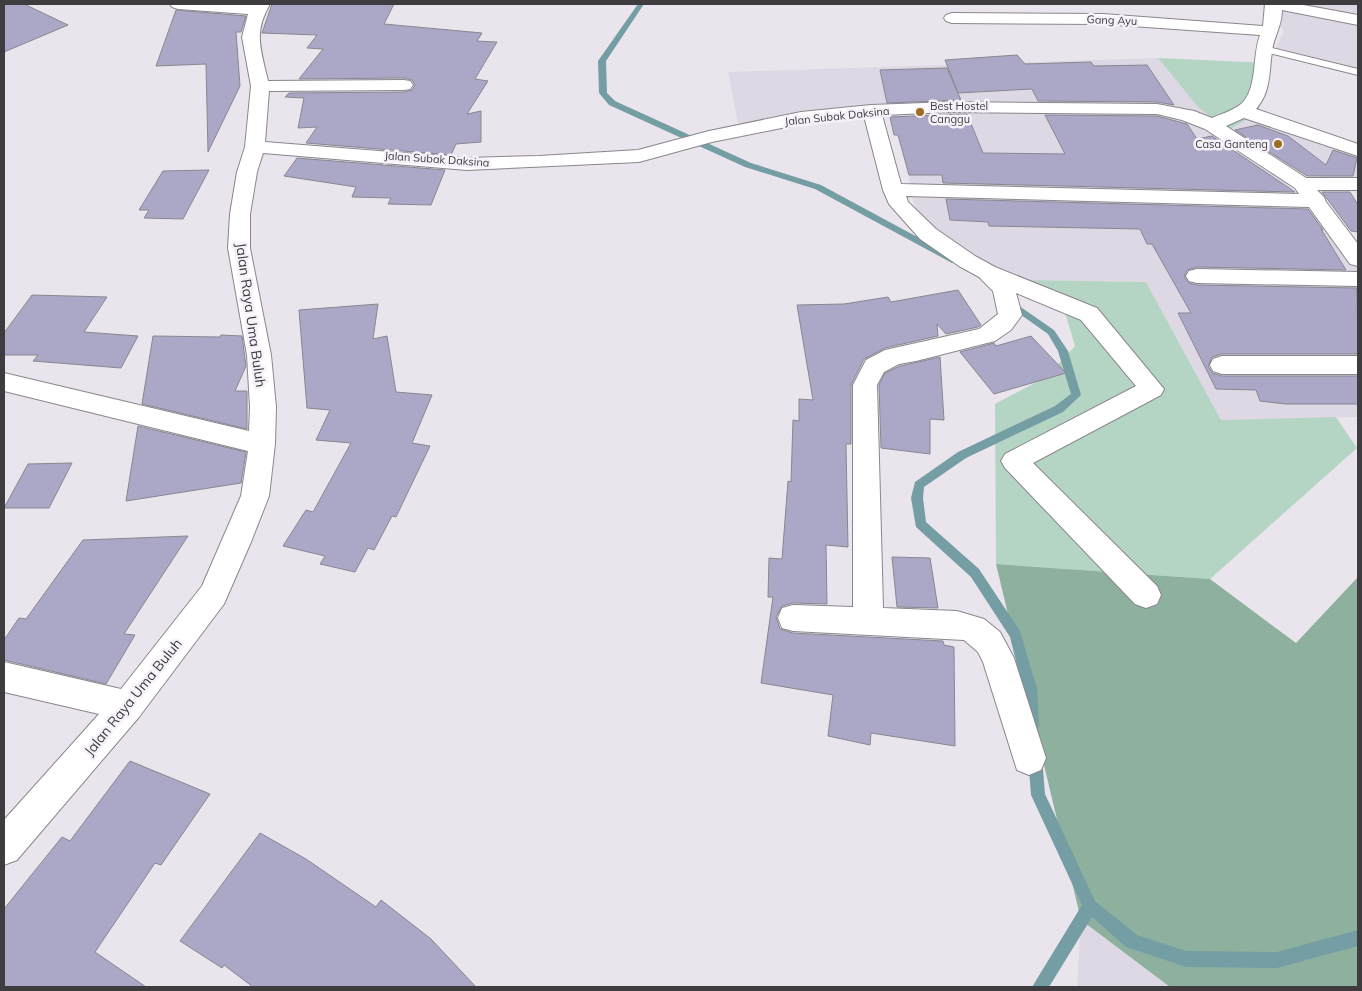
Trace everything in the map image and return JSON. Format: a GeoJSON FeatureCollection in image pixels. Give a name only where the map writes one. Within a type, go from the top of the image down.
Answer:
{"type":"FeatureCollection","features":[{"type":"Feature","properties":{"kind":"street"},"geometry":{"type":"LineString","coordinates":[[178,4],[260,7]]}},
{"type":"Feature","properties":{"kind":"street"},"geometry":{"type":"LineString","coordinates":[[1212,125],[1243,112],[1257,98],[1263,70],[1264,48],[1275,17],[1273,4],[1358,20]]}},
{"type":"Feature","properties":{"kind":"street","name":"Jalan Raya Uma Buluh"},"geometry":{"type":"LineString","coordinates":[[10,833],[128,706],[213,595],[255,496],[262,444],[263,407],[258,356],[239,248],[240,214],[247,172],[255,147],[260,86],[250,37],[260,7]]}},
{"type":"Feature","properties":{"kind":"street","name":"Gang Ayu"},"geometry":{"type":"LineString","coordinates":[[952,18],[1103,19],[1195,24],[1271,31]]}},
{"type":"Feature","properties":{"kind":"street"},"geometry":{"type":"LineString","coordinates":[[260,86],[404,85]]}},
{"type":"Feature","properties":{"kind":"street","name":"Jalan Subak Daksina"},"geometry":{"type":"LineString","coordinates":[[255,147],[467,164],[539,162],[639,156],[709,137],[801,118],[871,110],[951,108],[1158,109],[1212,125],[1302,184],[1354,248]]}},
{"type":"Feature","properties":{"kind":"street"},"geometry":{"type":"LineString","coordinates":[[871,110],[893,190],[899,204],[928,234],[967,262],[1089,314],[1152,389],[1014,461],[1146,595]]}},
{"type":"Feature","properties":{"kind":"street"},"geometry":{"type":"LineString","coordinates":[[1243,112],[1358,150]]}},
{"type":"Feature","properties":{"kind":"street"},"geometry":{"type":"LineString","coordinates":[[1302,184],[1358,184]]}},
{"type":"Feature","properties":{"kind":"street"},"geometry":{"type":"LineString","coordinates":[[893,190],[1316,201]]}},
{"type":"Feature","properties":{"kind":"street"},"geometry":{"type":"LineString","coordinates":[[868,622],[865,385],[875,366],[894,356],[916,353],[987,335],[1003,324],[1010,315],[1004,288],[988,272]]}},
{"type":"Feature","properties":{"kind":"street"},"geometry":{"type":"LineString","coordinates":[[1197,276],[1358,279]]}},
{"type":"Feature","properties":{"kind":"street"},"geometry":{"type":"LineString","coordinates":[[1222,365],[1358,365]]}},
{"type":"Feature","properties":{"kind":"street"},"geometry":{"type":"LineString","coordinates":[[4,382],[262,444]]}},
{"type":"Feature","properties":{"kind":"street"},"geometry":{"type":"LineString","coordinates":[[793,618],[957,625],[973,629],[989,642],[998,658],[1029,758]]}},
{"type":"Feature","properties":{"kind":"street"},"geometry":{"type":"LineString","coordinates":[[4,677],[128,706]]}},
{"type":"Feature","properties":{"kind":"lane"},"geometry":{"type":"LineString","coordinates":[[1264,48],[1358,72]]}},
{"type":"Feature","properties":{"kind":"shaded area"},"geometry":{"type":"Polygon","coordinates":[[[1263,4],[1358,4],[1358,74],[1274,52],[1284,31],[1263,4]]]}},
{"type":"Feature","properties":{"kind":"shaded area"},"geometry":{"type":"Polygon","coordinates":[[[1158,58],[1198,107],[1258,113],[1358,143],[1358,188],[1268,160],[1358,269],[1358,417],[1221,420],[1146,282],[1011,280],[929,244],[912,197],[899,117],[738,123],[728,72],[1158,58]]]}},
{"type":"Feature","properties":{"kind":"shaded area"},"geometry":{"type":"Polygon","coordinates":[[[1081,920],[1170,987],[1077,987],[1081,920]]]}},
{"type":"Feature","properties":{"kind":"green space"},"geometry":{"type":"Polygon","coordinates":[[[1158,58],[1271,63],[1258,113],[1228,130],[1198,107],[1158,58]]]}},
{"type":"Feature","properties":{"kind":"green space"},"geometry":{"type":"Polygon","coordinates":[[[1021,280],[1146,282],[1221,420],[1336,417],[1357,448],[1210,579],[996,564],[995,404],[1046,377],[1075,346],[1064,309],[1021,280]]]}},
{"type":"Feature","properties":{"kind":"green space"},"geometry":{"type":"Polygon","coordinates":[[[996,564],[1210,579],[1296,643],[1358,577],[1358,987],[1170,987],[1081,920],[996,564]]]}},
{"type":"Feature","properties":{"kind":"building"},"geometry":{"type":"Polygon","coordinates":[[[4,4],[24,4],[68,25],[4,52],[4,4]]]}},
{"type":"Feature","properties":{"kind":"building"},"geometry":{"type":"Polygon","coordinates":[[[272,4],[394,4],[384,24],[482,33],[477,41],[497,42],[475,79],[488,81],[467,114],[481,111],[481,142],[456,144],[451,155],[306,143],[317,127],[298,128],[304,98],[285,97],[289,93],[404,92],[412,90],[415,85],[412,80],[404,78],[299,79],[323,49],[307,48],[317,35],[262,33],[272,4]]]}},
{"type":"Feature","properties":{"kind":"building"},"geometry":{"type":"Polygon","coordinates":[[[176,10],[246,16],[241,32],[236,32],[240,86],[208,152],[206,64],[156,66],[176,10]]]}},
{"type":"Feature","properties":{"kind":"building"},"geometry":{"type":"Polygon","coordinates":[[[1017,55],[1025,64],[1091,62],[1094,66],[1147,65],[1174,105],[1157,102],[1038,101],[1032,89],[958,93],[945,60],[1017,55]]]}},
{"type":"Feature","properties":{"kind":"building"},"geometry":{"type":"Polygon","coordinates":[[[947,68],[961,100],[887,103],[880,70],[947,68]]]}},
{"type":"Feature","properties":{"kind":"building"},"geometry":{"type":"Polygon","coordinates":[[[967,114],[983,153],[1065,154],[1045,115],[1157,116],[1187,124],[1197,139],[1212,136],[1295,192],[943,183],[942,175],[909,175],[898,135],[894,135],[890,117],[967,114]]]}},
{"type":"Feature","properties":{"kind":"building"},"geometry":{"type":"Polygon","coordinates":[[[1258,125],[1288,136],[1326,165],[1333,150],[1357,158],[1353,176],[1307,176],[1235,130],[1258,125]]]}},
{"type":"Feature","properties":{"kind":"building"},"geometry":{"type":"Polygon","coordinates":[[[297,158],[445,170],[431,205],[388,204],[391,198],[352,197],[356,187],[284,176],[297,158]]]}},
{"type":"Feature","properties":{"kind":"building"},"geometry":{"type":"Polygon","coordinates":[[[209,170],[183,219],[144,218],[149,210],[139,210],[163,171],[209,170]]]}},
{"type":"Feature","properties":{"kind":"building"},"geometry":{"type":"Polygon","coordinates":[[[1322,192],[1350,192],[1358,205],[1358,232],[1351,231],[1322,192]]]}},
{"type":"Feature","properties":{"kind":"building"},"geometry":{"type":"Polygon","coordinates":[[[946,199],[1308,209],[1323,230],[1321,229],[1346,270],[1197,267],[1187,270],[1184,277],[1189,283],[1197,285],[1357,288],[1358,354],[1222,354],[1212,357],[1208,366],[1212,373],[1222,376],[1358,376],[1358,404],[1286,404],[1260,401],[1256,390],[1216,389],[1178,313],[1191,313],[1152,244],[1147,244],[1140,229],[989,226],[988,222],[950,220],[946,199]]]}},
{"type":"Feature","properties":{"kind":"building"},"geometry":{"type":"Polygon","coordinates":[[[958,290],[981,325],[946,334],[937,324],[938,336],[885,348],[864,359],[851,385],[851,444],[846,444],[848,547],[826,545],[827,604],[793,603],[782,606],[776,617],[780,629],[793,633],[943,641],[944,645],[954,647],[955,746],[871,733],[870,745],[828,736],[833,695],[761,683],[773,597],[768,597],[769,558],[782,559],[788,481],[791,482],[793,420],[799,421],[799,399],[813,400],[797,305],[844,304],[888,297],[891,302],[958,290]]]}},
{"type":"Feature","properties":{"kind":"building"},"geometry":{"type":"Polygon","coordinates":[[[32,295],[107,297],[84,332],[138,336],[121,368],[33,361],[38,355],[4,355],[4,333],[32,295]]]}},
{"type":"Feature","properties":{"kind":"building"},"geometry":{"type":"Polygon","coordinates":[[[378,304],[373,339],[387,336],[396,392],[432,395],[412,443],[430,446],[396,517],[392,516],[374,550],[368,548],[355,572],[320,564],[325,556],[283,546],[306,510],[313,512],[351,443],[316,440],[330,410],[307,408],[299,310],[378,304]]]}},
{"type":"Feature","properties":{"kind":"building"},"geometry":{"type":"Polygon","coordinates":[[[221,335],[242,336],[246,366],[235,391],[247,391],[247,429],[142,404],[153,336],[220,337],[221,335]]]}},
{"type":"Feature","properties":{"kind":"building"},"geometry":{"type":"Polygon","coordinates":[[[1031,336],[1066,373],[994,394],[960,352],[994,343],[996,346],[1031,336]]]}},
{"type":"Feature","properties":{"kind":"building"},"geometry":{"type":"Polygon","coordinates":[[[940,357],[944,420],[930,419],[930,454],[881,448],[879,385],[885,373],[900,366],[940,357]]]}},
{"type":"Feature","properties":{"kind":"building"},"geometry":{"type":"Polygon","coordinates":[[[138,426],[246,452],[241,483],[126,501],[138,426]]]}},
{"type":"Feature","properties":{"kind":"building"},"geometry":{"type":"Polygon","coordinates":[[[72,463],[49,508],[4,508],[28,464],[72,463]]]}},
{"type":"Feature","properties":{"kind":"building"},"geometry":{"type":"Polygon","coordinates":[[[188,536],[124,634],[135,635],[106,684],[4,660],[4,640],[19,618],[26,619],[83,540],[188,536]]]}},
{"type":"Feature","properties":{"kind":"building"},"geometry":{"type":"Polygon","coordinates":[[[892,557],[930,558],[938,608],[897,607],[892,557]]]}},
{"type":"Feature","properties":{"kind":"building"},"geometry":{"type":"Polygon","coordinates":[[[130,761],[210,794],[161,865],[155,863],[95,952],[146,987],[4,987],[4,909],[62,837],[70,841],[130,761]]]}},
{"type":"Feature","properties":{"kind":"building"},"geometry":{"type":"Polygon","coordinates":[[[260,833],[306,859],[376,907],[381,900],[431,939],[476,987],[253,987],[224,965],[222,968],[180,941],[260,833]]]}},
{"type":"Feature","properties":{"kind":"waterway"},"geometry":{"type":"LineString","coordinates":[[641,4],[602,61],[603,93],[612,103],[748,165],[818,187],[955,261]]}},
{"type":"Feature","properties":{"kind":"waterway"},"geometry":{"type":"LineString","coordinates":[[1009,302],[1051,332],[1063,351],[1076,395],[1059,409],[962,455],[919,485],[917,498],[920,524],[975,573],[1016,635],[1030,689],[1032,726]]}},
{"type":"Feature","properties":{"kind":"waterway"},"geometry":{"type":"LineString","coordinates":[[1035,757],[1038,795],[1090,906]]}},
{"type":"Feature","properties":{"kind":"waterway"},"geometry":{"type":"LineString","coordinates":[[1040,987],[1090,906]]}},
{"type":"Feature","properties":{"kind":"waterway"},"geometry":{"type":"LineString","coordinates":[[1090,906],[1132,941],[1186,959],[1277,960],[1358,938]]}},
{"type":"Feature","properties":{"kind":"place","name":"Best Hostel Canggu"},"geometry":{"type":"Point","coordinates":[920,112]}},
{"type":"Feature","properties":{"kind":"place","name":"Casa Ganteng"},"geometry":{"type":"Point","coordinates":[1278,144]}}]}
